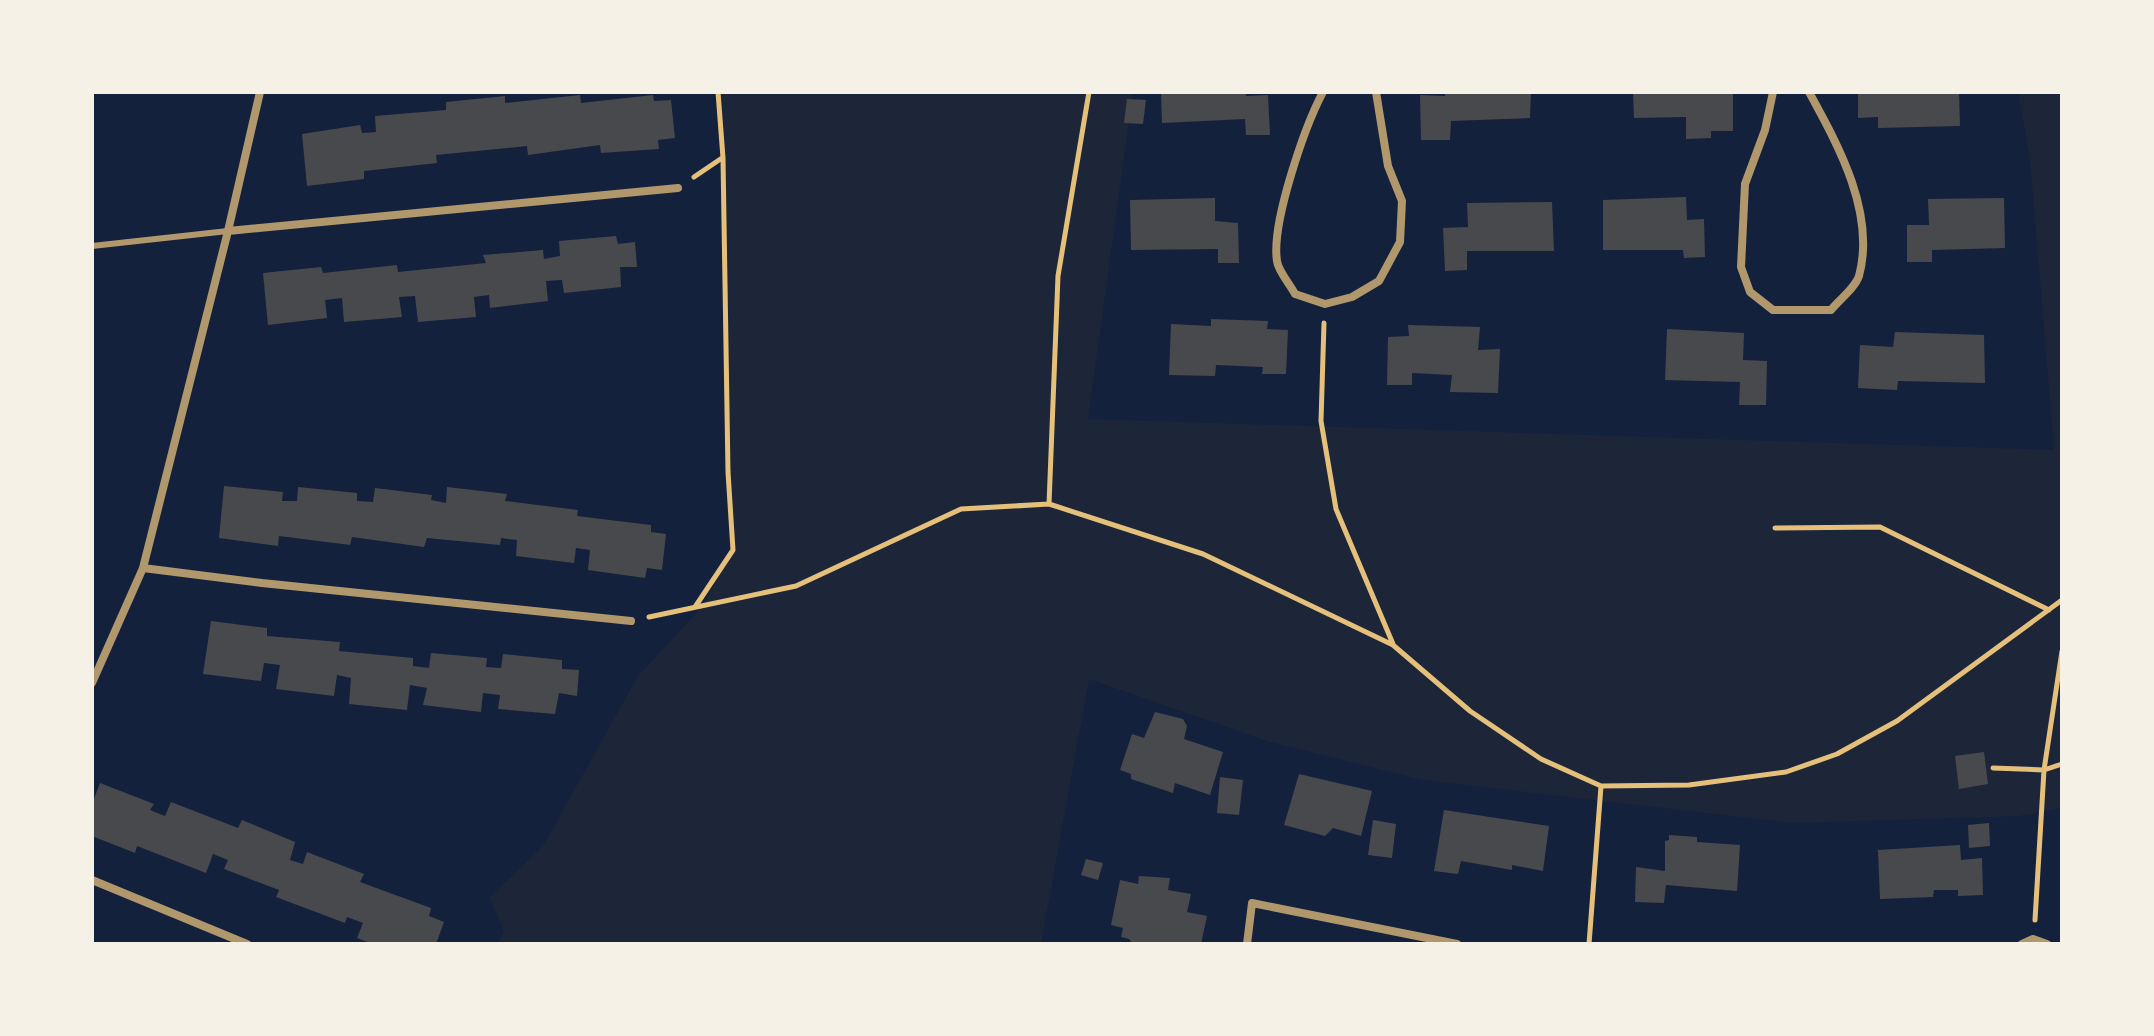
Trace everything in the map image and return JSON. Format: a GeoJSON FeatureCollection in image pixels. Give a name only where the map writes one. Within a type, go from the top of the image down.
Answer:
{"type":"FeatureCollection","features":[{"type":"Feature","properties":{"kind":"street"},"geometry":{"type":"LineString","coordinates":[[92,683],[143,568],[260,92]]}},
{"type":"Feature","properties":{"kind":"street"},"geometry":{"type":"LineString","coordinates":[[1323,92],[1309,122],[1281,213],[1277,262],[1295,294],[1325,304],[1352,297],[1379,281],[1400,242],[1402,201],[1388,166],[1376,92]]}},
{"type":"Feature","properties":{"kind":"street"},"geometry":{"type":"LineString","coordinates":[[1773,92],[1765,130],[1745,184],[1741,267],[1750,292],[1773,310],[1831,310],[1858,279],[1863,238],[1854,192],[1834,138],[1809,92]]}},
{"type":"Feature","properties":{"kind":"street"},"geometry":{"type":"LineString","coordinates":[[228,231],[678,188]]}},
{"type":"Feature","properties":{"kind":"street"},"geometry":{"type":"LineString","coordinates":[[143,568],[631,621]]}},
{"type":"Feature","properties":{"kind":"street"},"geometry":{"type":"LineString","coordinates":[[92,880],[247,944]]}},
{"type":"Feature","properties":{"kind":"street"},"geometry":{"type":"LineString","coordinates":[[1247,944],[1252,903],[1457,944]]}},
{"type":"Feature","properties":{"kind":"street"},"geometry":{"type":"LineString","coordinates":[[2022,944],[2033,939],[2047,944]]}},
{"type":"Feature","properties":{"kind":"lane"},"geometry":{"type":"LineString","coordinates":[[92,246],[228,231]]}},
{"type":"Feature","properties":{"kind":"path"},"geometry":{"type":"LineString","coordinates":[[695,607],[733,550],[728,472],[723,158],[718,92]]}},
{"type":"Feature","properties":{"kind":"path"},"geometry":{"type":"LineString","coordinates":[[1049,504],[1058,276],[1089,92]]}},
{"type":"Feature","properties":{"kind":"path"},"geometry":{"type":"LineString","coordinates":[[678,188],[723,158]]}},
{"type":"Feature","properties":{"kind":"path"},"geometry":{"type":"LineString","coordinates":[[1325,304],[1321,421],[1336,509],[1393,645]]}},
{"type":"Feature","properties":{"kind":"path"},"geometry":{"type":"LineString","coordinates":[[631,621],[796,586],[961,509],[1049,504],[1203,554],[1393,645],[1482,719],[1541,759],[1601,786],[1703,784],[1786,772],[1837,754],[1897,721],[2062,600]]}},
{"type":"Feature","properties":{"kind":"path"},"geometry":{"type":"LineString","coordinates":[[1775,528],[1880,527],[2049,610]]}},
{"type":"Feature","properties":{"kind":"path"},"geometry":{"type":"LineString","coordinates":[[2033,939],[2044,770],[2062,651]]}},
{"type":"Feature","properties":{"kind":"path"},"geometry":{"type":"LineString","coordinates":[[1993,768],[2044,770],[2062,764]]}},
{"type":"Feature","properties":{"kind":"path"},"geometry":{"type":"LineString","coordinates":[[1589,944],[1601,786]]}},
{"type":"Feature","properties":{"kind":"shaded area"},"geometry":{"type":"Polygon","coordinates":[[[718,92],[1133,92],[1088,419],[2054,450],[2030,159],[2018,92],[2062,92],[2062,808],[2019,816],[1792,823],[1423,780],[1267,741],[1089,679],[1041,944],[497,944],[504,932],[490,897],[543,846],[638,676],[702,607],[733,550],[728,472],[723,158],[718,92]]]}},
{"type":"Feature","properties":{"kind":"building"},"geometry":{"type":"Polygon","coordinates":[[[1161,92],[1268,95],[1270,135],[1246,135],[1245,119],[1162,123],[1161,92]]]}},
{"type":"Feature","properties":{"kind":"building"},"geometry":{"type":"Polygon","coordinates":[[[1445,92],[1531,92],[1530,118],[1451,121],[1450,140],[1421,140],[1420,95],[1445,96],[1445,92]]]}},
{"type":"Feature","properties":{"kind":"building"},"geometry":{"type":"Polygon","coordinates":[[[1633,92],[1733,92],[1733,131],[1711,131],[1711,138],[1686,139],[1686,117],[1634,118],[1633,92]]]}},
{"type":"Feature","properties":{"kind":"building"},"geometry":{"type":"Polygon","coordinates":[[[1858,92],[1959,92],[1960,126],[1878,128],[1878,117],[1858,118],[1858,92]]]}},
{"type":"Feature","properties":{"kind":"building"},"geometry":{"type":"Polygon","coordinates":[[[580,95],[581,103],[653,95],[654,101],[671,100],[675,138],[658,140],[659,149],[601,153],[600,145],[528,155],[527,146],[436,155],[437,163],[364,171],[364,179],[307,186],[302,134],[360,125],[362,133],[376,132],[375,116],[446,110],[446,102],[505,96],[505,103],[580,95]]]}},
{"type":"Feature","properties":{"kind":"building"},"geometry":{"type":"Polygon","coordinates":[[[1127,99],[1146,100],[1143,124],[1124,123],[1127,99]]]}},
{"type":"Feature","properties":{"kind":"building"},"geometry":{"type":"Polygon","coordinates":[[[1686,197],[1687,220],[1704,219],[1705,257],[1684,258],[1683,250],[1603,250],[1603,200],[1686,197]]]}},
{"type":"Feature","properties":{"kind":"building"},"geometry":{"type":"Polygon","coordinates":[[[1215,198],[1215,221],[1238,223],[1239,263],[1218,263],[1218,249],[1131,250],[1130,200],[1215,198]]]}},
{"type":"Feature","properties":{"kind":"building"},"geometry":{"type":"Polygon","coordinates":[[[2004,198],[2005,248],[1932,250],[1932,262],[1907,262],[1907,225],[1929,225],[1928,199],[2004,198]]]}},
{"type":"Feature","properties":{"kind":"building"},"geometry":{"type":"Polygon","coordinates":[[[1552,202],[1554,251],[1467,251],[1467,270],[1445,271],[1443,228],[1468,227],[1467,203],[1552,202]]]}},
{"type":"Feature","properties":{"kind":"building"},"geometry":{"type":"Polygon","coordinates":[[[616,236],[618,244],[635,242],[637,267],[620,267],[621,287],[564,293],[562,280],[546,281],[548,301],[490,308],[489,295],[474,297],[476,317],[418,322],[415,296],[399,297],[402,317],[344,322],[342,298],[325,300],[327,318],[268,325],[263,273],[321,267],[323,273],[397,265],[398,272],[486,263],[483,255],[543,250],[544,259],[560,256],[559,241],[616,236]]]}},
{"type":"Feature","properties":{"kind":"building"},"geometry":{"type":"Polygon","coordinates":[[[1211,319],[1268,321],[1267,329],[1288,330],[1286,374],[1262,374],[1263,367],[1216,365],[1215,376],[1169,375],[1171,324],[1211,326],[1211,319]]]}},
{"type":"Feature","properties":{"kind":"building"},"geometry":{"type":"Polygon","coordinates":[[[1408,325],[1480,327],[1478,350],[1500,349],[1498,393],[1450,392],[1452,375],[1412,373],[1412,385],[1387,385],[1388,337],[1409,336],[1408,325]]]}},
{"type":"Feature","properties":{"kind":"building"},"geometry":{"type":"Polygon","coordinates":[[[1667,329],[1744,333],[1743,360],[1767,361],[1766,405],[1739,405],[1740,382],[1665,380],[1667,329]]]}},
{"type":"Feature","properties":{"kind":"building"},"geometry":{"type":"Polygon","coordinates":[[[1895,332],[1984,335],[1985,383],[1898,381],[1897,390],[1858,388],[1860,345],[1893,347],[1895,332]]]}},
{"type":"Feature","properties":{"kind":"building"},"geometry":{"type":"Polygon","coordinates":[[[224,486],[283,492],[282,501],[297,501],[298,487],[357,493],[357,501],[373,502],[375,488],[432,495],[431,500],[446,503],[447,487],[507,494],[505,501],[578,510],[577,516],[651,525],[651,532],[666,534],[662,570],[647,568],[645,578],[588,570],[590,550],[576,548],[574,563],[516,556],[517,540],[501,538],[500,545],[427,538],[424,547],[352,537],[350,545],[279,536],[278,546],[219,538],[224,486]]]}},
{"type":"Feature","properties":{"kind":"building"},"geometry":{"type":"Polygon","coordinates":[[[211,621],[267,628],[267,636],[340,642],[339,651],[413,658],[413,666],[429,668],[431,653],[487,658],[486,667],[501,668],[503,654],[562,660],[562,669],[579,670],[577,696],[559,693],[555,714],[498,709],[500,695],[483,693],[481,712],[423,705],[427,688],[410,685],[407,710],[349,704],[351,678],[337,675],[334,696],[276,689],[280,665],[264,663],[261,681],[203,674],[211,621]]]}},
{"type":"Feature","properties":{"kind":"building"},"geometry":{"type":"Polygon","coordinates":[[[1155,712],[1183,719],[1187,726],[1184,739],[1223,752],[1210,795],[1175,783],[1173,793],[1131,779],[1131,774],[1120,770],[1132,734],[1144,738],[1155,712]]]}},
{"type":"Feature","properties":{"kind":"building"},"geometry":{"type":"Polygon","coordinates":[[[1984,752],[1988,784],[1959,789],[1955,756],[1984,752]]]}},
{"type":"Feature","properties":{"kind":"building"},"geometry":{"type":"Polygon","coordinates":[[[1299,774],[1372,791],[1361,836],[1333,828],[1325,836],[1284,825],[1299,774]]]}},
{"type":"Feature","properties":{"kind":"building"},"geometry":{"type":"Polygon","coordinates":[[[1220,777],[1243,780],[1239,815],[1217,813],[1220,777]]]}},
{"type":"Feature","properties":{"kind":"building"},"geometry":{"type":"Polygon","coordinates":[[[100,783],[154,804],[150,810],[165,816],[171,802],[238,828],[242,820],[295,842],[290,860],[303,864],[307,852],[364,874],[360,882],[431,908],[429,916],[444,922],[436,944],[373,944],[357,938],[363,923],[347,917],[345,923],[276,897],[279,890],[224,869],[228,860],[213,854],[206,873],[137,846],[135,853],[92,836],[92,804],[100,783]]]}},
{"type":"Feature","properties":{"kind":"building"},"geometry":{"type":"Polygon","coordinates":[[[1444,810],[1549,826],[1543,871],[1512,865],[1512,870],[1461,861],[1458,874],[1434,871],[1444,810]]]}},
{"type":"Feature","properties":{"kind":"building"},"geometry":{"type":"Polygon","coordinates":[[[1373,820],[1396,824],[1392,858],[1368,855],[1373,820]]]}},
{"type":"Feature","properties":{"kind":"building"},"geometry":{"type":"Polygon","coordinates":[[[1989,823],[1990,846],[1969,848],[1968,825],[1989,823]]]}},
{"type":"Feature","properties":{"kind":"building"},"geometry":{"type":"Polygon","coordinates":[[[1669,835],[1697,837],[1697,842],[1740,845],[1737,891],[1666,885],[1664,903],[1635,902],[1636,867],[1665,871],[1665,841],[1669,840],[1669,835]]]}},
{"type":"Feature","properties":{"kind":"building"},"geometry":{"type":"Polygon","coordinates":[[[1960,845],[1961,860],[1982,858],[1983,895],[1958,896],[1958,890],[1934,890],[1933,897],[1880,899],[1878,850],[1960,845]]]}},
{"type":"Feature","properties":{"kind":"building"},"geometry":{"type":"Polygon","coordinates":[[[1086,859],[1103,863],[1098,880],[1081,875],[1086,859]]]}},
{"type":"Feature","properties":{"kind":"building"},"geometry":{"type":"Polygon","coordinates":[[[1139,876],[1170,878],[1168,890],[1191,894],[1187,912],[1207,916],[1201,944],[1133,944],[1121,937],[1123,928],[1111,925],[1120,880],[1138,884],[1139,876]]]}}]}
